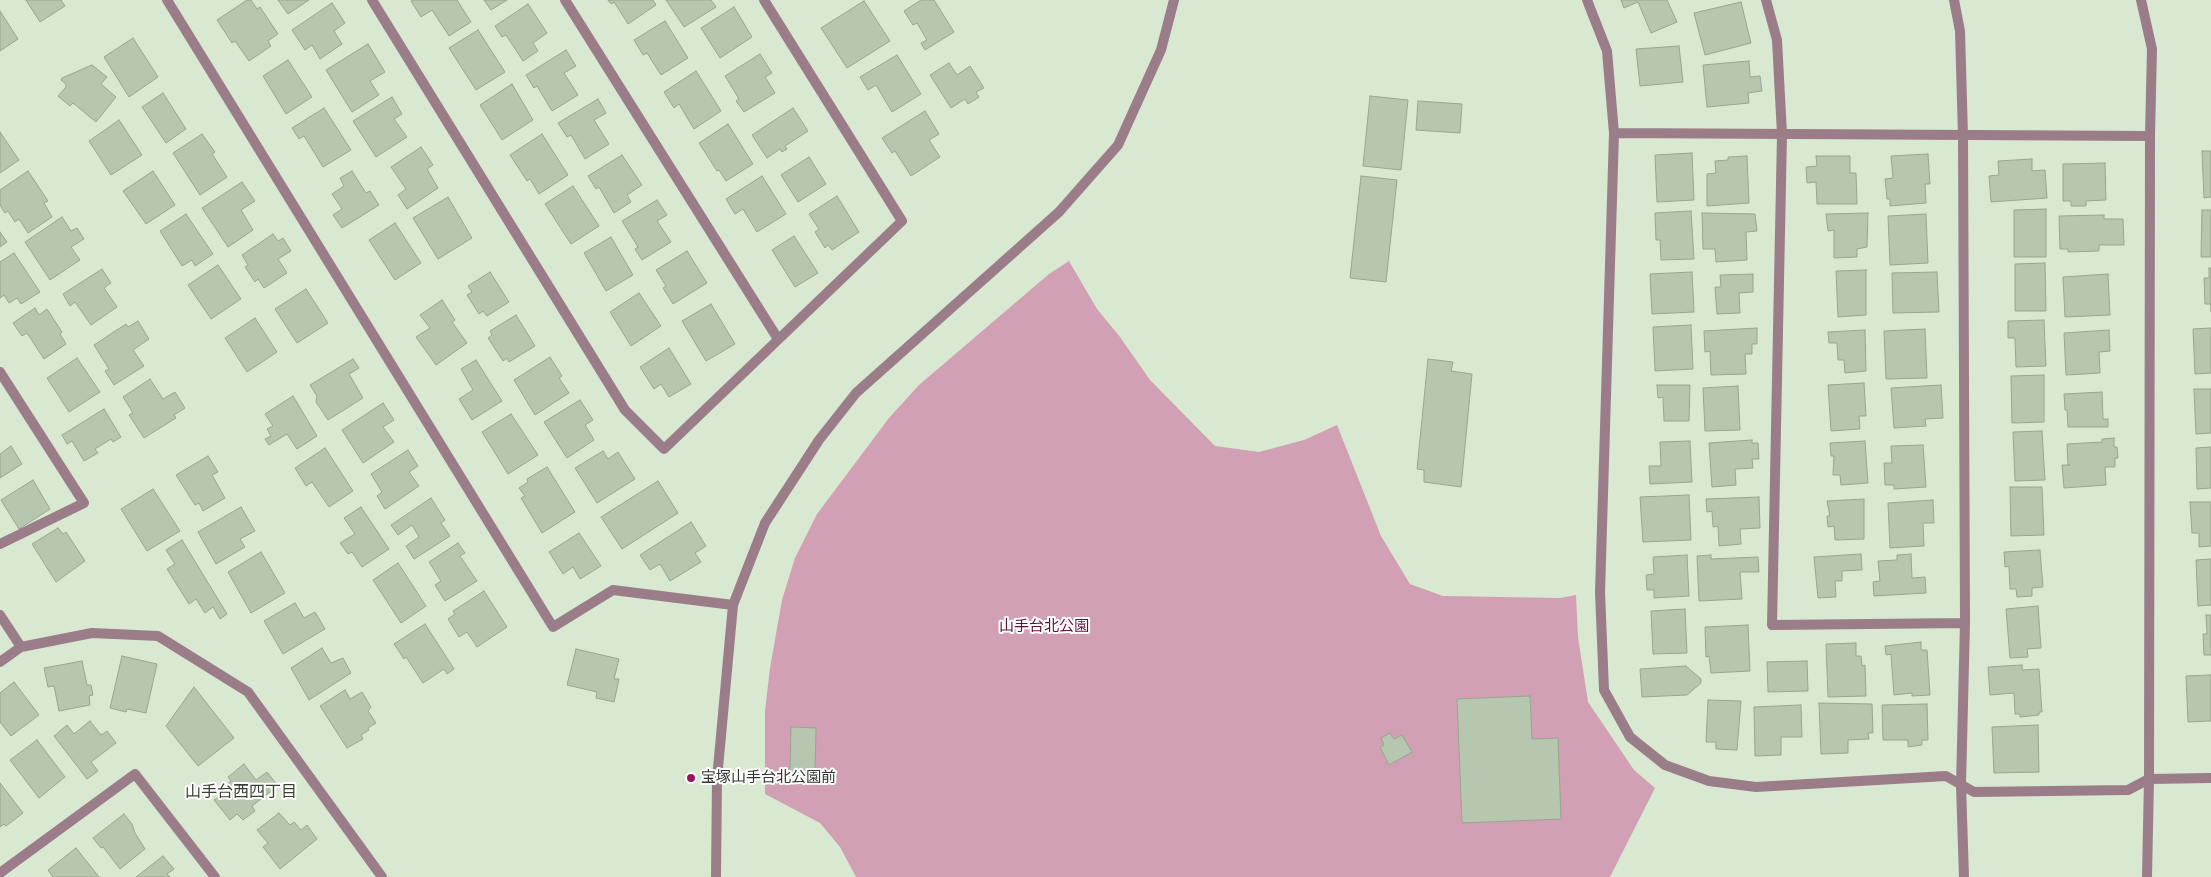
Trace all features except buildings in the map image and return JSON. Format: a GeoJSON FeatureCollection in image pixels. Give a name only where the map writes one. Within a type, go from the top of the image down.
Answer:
{"type":"FeatureCollection","features":[{"type":"Feature","properties":{"kind":"street"},"geometry":{"type":"LineString","coordinates":[[167,0],[553,627],[613,590],[733,606]]}},
{"type":"Feature","properties":{"kind":"street"},"geometry":{"type":"LineString","coordinates":[[372,0],[625,410],[664,449],[902,221],[764,0]]}},
{"type":"Feature","properties":{"kind":"street"},"geometry":{"type":"LineString","coordinates":[[565,0],[778,339]]}},
{"type":"Feature","properties":{"kind":"street"},"geometry":{"type":"LineString","coordinates":[[716,877],[717,779],[733,606],[765,523],[819,440],[856,393],[1059,212],[1118,145],[1162,50],[1174,0]]}},
{"type":"Feature","properties":{"kind":"street"},"geometry":{"type":"LineString","coordinates":[[1587,0],[1607,51],[1614,133],[1600,592],[1604,690],[1630,737],[1666,765],[1709,781],[1756,787],[1946,776],[1974,792],[2128,790],[2149,779],[2211,778]]}},
{"type":"Feature","properties":{"kind":"street"},"geometry":{"type":"LineString","coordinates":[[1766,0],[1777,40],[1782,134],[1772,625],[1965,623]]}},
{"type":"Feature","properties":{"kind":"street"},"geometry":{"type":"LineString","coordinates":[[1954,0],[1960,31],[1963,136],[1965,623],[1961,785],[1964,877]]}},
{"type":"Feature","properties":{"kind":"street"},"geometry":{"type":"LineString","coordinates":[[2141,0],[2152,49],[2147,877]]}},
{"type":"Feature","properties":{"kind":"street"},"geometry":{"type":"LineString","coordinates":[[1614,133],[2150,136]]}},
{"type":"Feature","properties":{"kind":"street"},"geometry":{"type":"LineString","coordinates":[[0,372],[84,503],[0,544]]}},
{"type":"Feature","properties":{"kind":"street"},"geometry":{"type":"LineString","coordinates":[[0,615],[21,647]]}},
{"type":"Feature","properties":{"kind":"street"},"geometry":{"type":"LineString","coordinates":[[0,662],[21,647],[92,633],[158,636],[248,692],[382,877]]}},
{"type":"Feature","properties":{"kind":"street"},"geometry":{"type":"LineString","coordinates":[[0,873],[135,774],[215,877]]}},
{"type":"Feature","properties":{"kind":"green space","name":"山手台北公園"},"geometry":{"type":"Polygon","coordinates":[[[1069,261],[1097,309],[1120,337],[1150,380],[1215,446],[1259,452],[1304,440],[1337,425],[1381,536],[1410,584],[1443,596],[1560,598],[1576,595],[1578,637],[1588,702],[1634,770],[1655,788],[1610,877],[856,877],[840,847],[820,823],[765,794],[765,711],[770,668],[782,600],[795,558],[817,514],[889,418],[919,385],[1049,274],[1069,261]]]}},
{"type":"Feature","properties":{"kind":"place","name":"宝塚山手台北公園前"},"geometry":{"type":"Point","coordinates":[691,778]}},
{"type":"Feature","properties":{"kind":"district","name":"山手台西四丁目"},"geometry":{"type":"Point","coordinates":[241,793]}}]}
